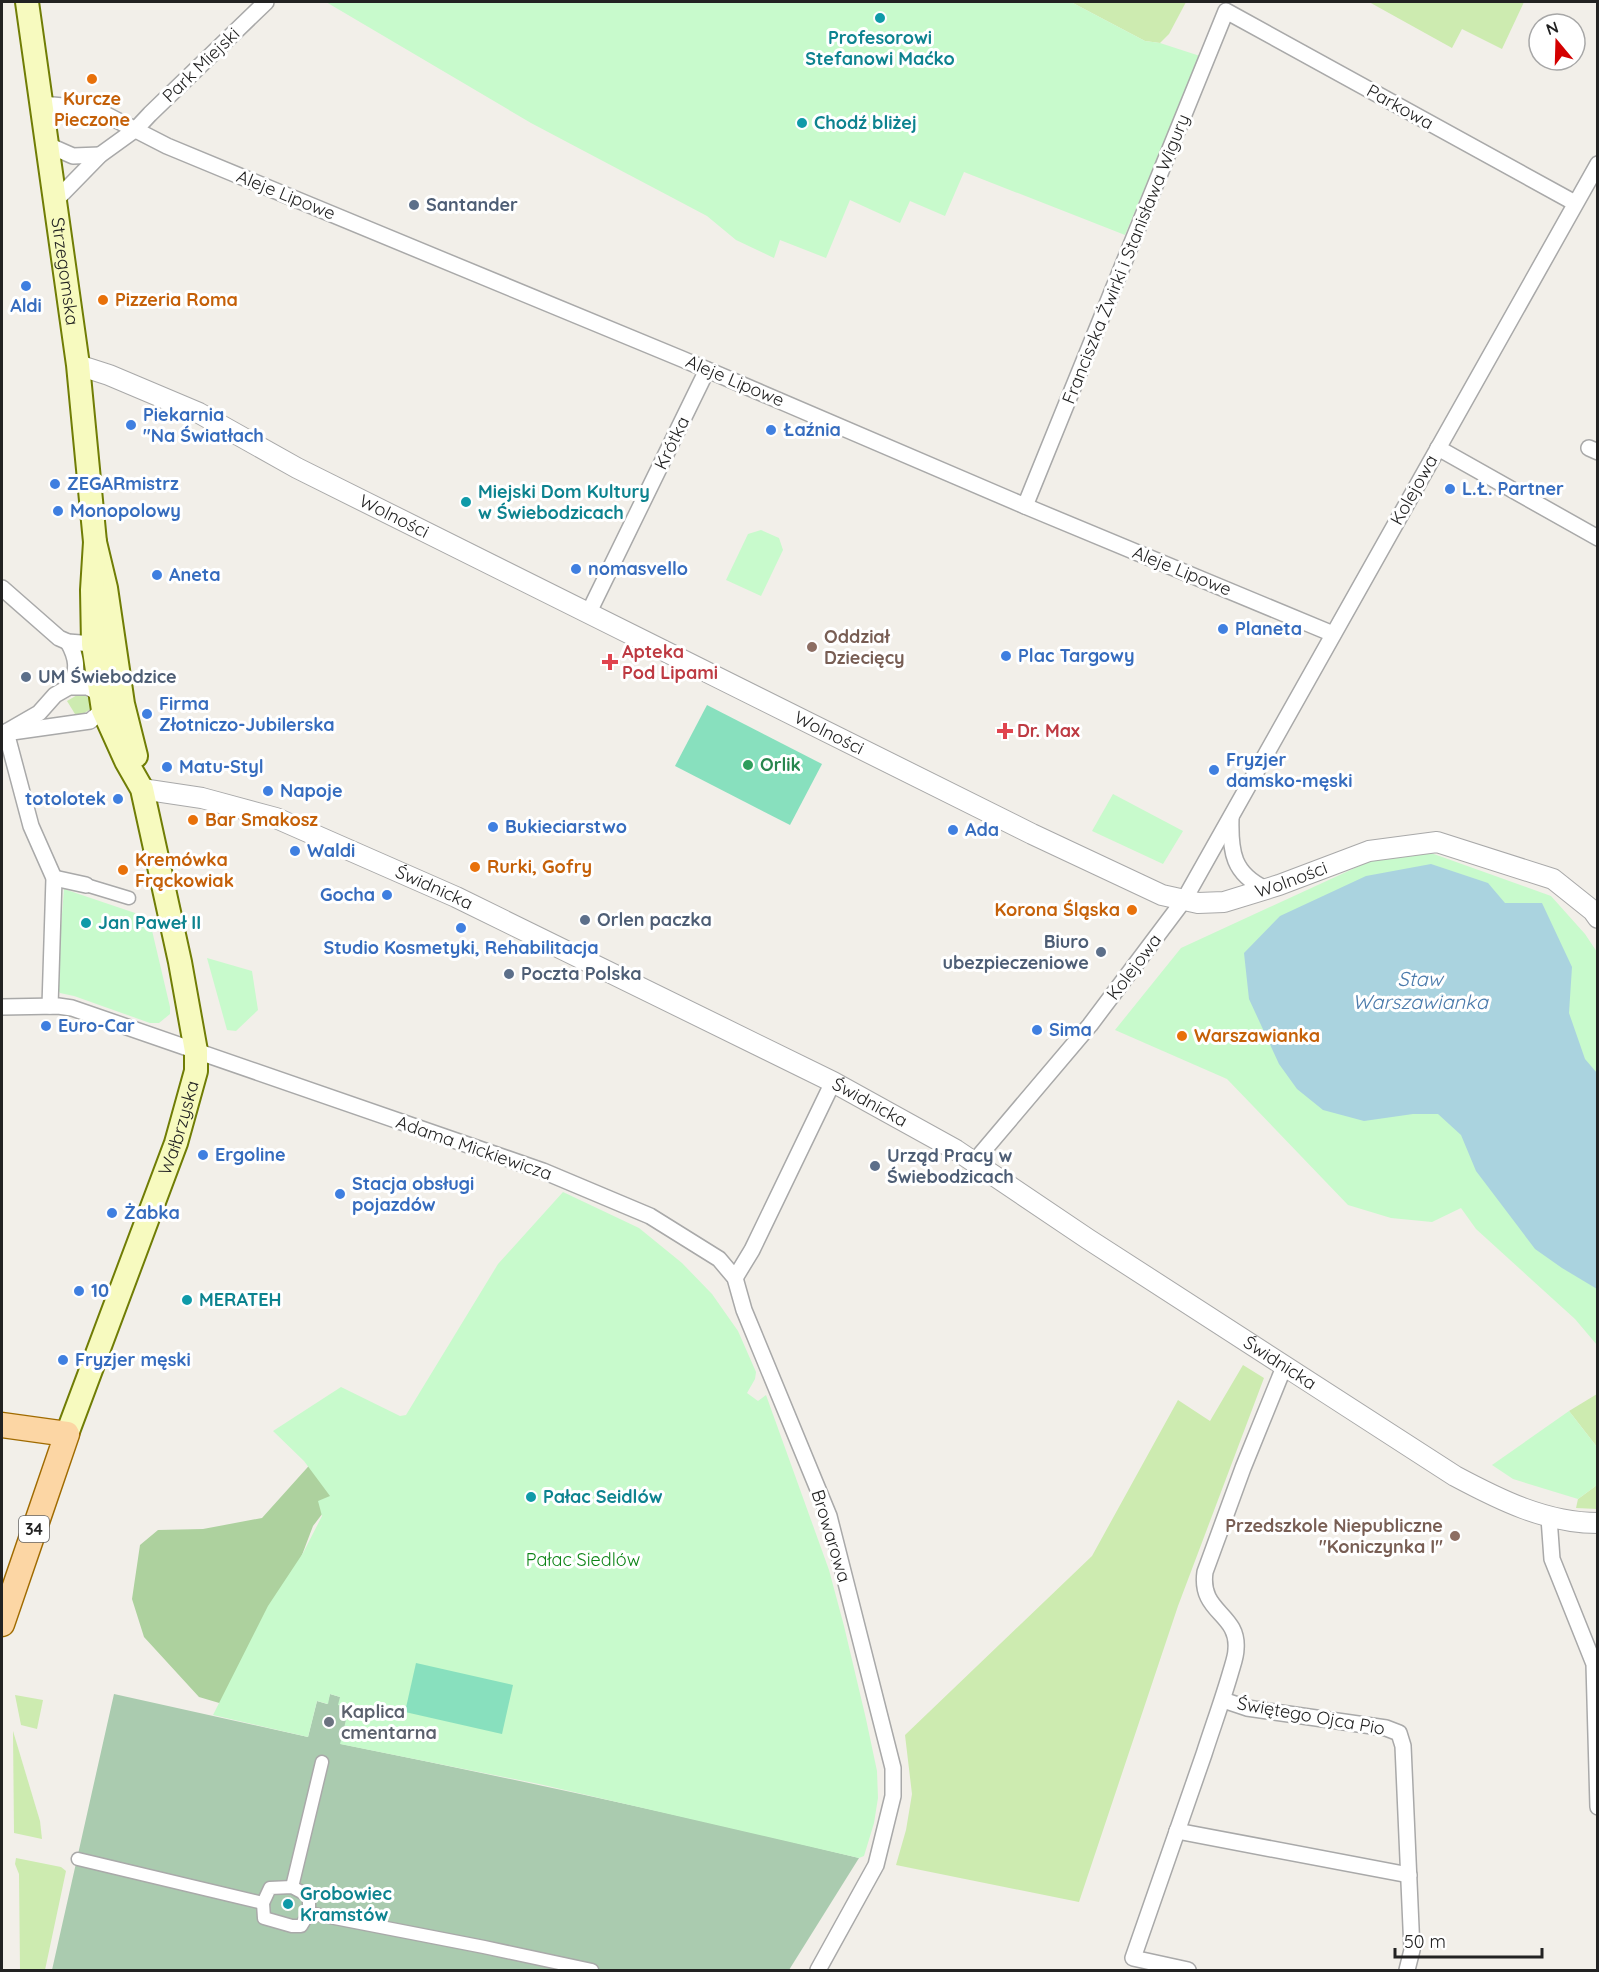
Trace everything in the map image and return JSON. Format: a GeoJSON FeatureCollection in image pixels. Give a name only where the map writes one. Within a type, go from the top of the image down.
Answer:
{"type":"FeatureCollection","features":[{"type":"Feature","properties":{"kind":"main road","name":"Strzegomska"},"geometry":{"type":"LineString","coordinates":[[27,2],[78,365],[95,542],[111,622],[109,703]]}},
{"type":"Feature","properties":{"kind":"main road","name":"Strzegomska"},"geometry":{"type":"LineString","coordinates":[[95,542],[92,591],[93,644],[126,761],[140,785]]}},
{"type":"Feature","properties":{"kind":"main road","name":"Wałbrzyska"},"geometry":{"type":"LineString","coordinates":[[2,1624],[67,1434],[176,1143],[196,1071],[196,1051],[180,962],[140,785]]}},
{"type":"Feature","properties":{"kind":"main road"},"geometry":{"type":"LineString","coordinates":[[2,1425],[67,1434]]}},
{"type":"Feature","properties":{"kind":"street","name":"Park Miejski"},"geometry":{"type":"LineString","coordinates":[[136,129],[266,2]]}},
{"type":"Feature","properties":{"kind":"street","name":"Parkowa"},"geometry":{"type":"LineString","coordinates":[[1226,11],[1575,203]]}},
{"type":"Feature","properties":{"kind":"street","name":"Franciszka Żwirki i Stanisława Wigury"},"geometry":{"type":"LineString","coordinates":[[1025,506],[1226,11]]}},
{"type":"Feature","properties":{"kind":"street","name":"Aleje Lipowe"},"geometry":{"type":"LineString","coordinates":[[42,104],[94,109],[167,146],[707,370],[1333,634]]}},
{"type":"Feature","properties":{"kind":"street"},"geometry":{"type":"LineString","coordinates":[[56,201],[100,155],[136,129]]}},
{"type":"Feature","properties":{"kind":"street"},"geometry":{"type":"LineString","coordinates":[[48,146],[73,156],[100,155]]}},
{"type":"Feature","properties":{"kind":"street","name":"Kolejowa"},"geometry":{"type":"LineString","coordinates":[[974,1162],[1090,1025],[1184,900],[1598,164]]}},
{"type":"Feature","properties":{"kind":"street","name":"Wolności"},"geometry":{"type":"LineString","coordinates":[[78,365],[109,375],[199,413],[297,468],[1041,839],[1162,895],[1198,903],[1224,902],[1266,890],[1369,851],[1437,842],[1553,879],[1593,911],[1598,918]]}},
{"type":"Feature","properties":{"kind":"street","name":"Krótka"},"geometry":{"type":"LineString","coordinates":[[589,612],[707,370]]}},
{"type":"Feature","properties":{"kind":"street"},"geometry":{"type":"LineString","coordinates":[[1438,448],[1598,538]]}},
{"type":"Feature","properties":{"kind":"street"},"geometry":{"type":"LineString","coordinates":[[2,588],[59,638],[68,642],[93,644],[111,622]]}},
{"type":"Feature","properties":{"kind":"street"},"geometry":{"type":"LineString","coordinates":[[4,732],[39,713],[55,695],[69,687],[76,676],[76,663],[68,642]]}},
{"type":"Feature","properties":{"kind":"street"},"geometry":{"type":"LineString","coordinates":[[4,732],[90,721],[109,703],[88,687],[69,687]]}},
{"type":"Feature","properties":{"kind":"street"},"geometry":{"type":"LineString","coordinates":[[4,732],[31,826],[54,878],[50,1006]]}},
{"type":"Feature","properties":{"kind":"street","name":"Świdnicka"},"geometry":{"type":"LineString","coordinates":[[140,785],[202,798],[276,818],[456,897],[833,1082],[946,1144],[1284,1367],[1455,1476],[1514,1506],[1549,1518],[1578,1523],[1598,1523]]}},
{"type":"Feature","properties":{"kind":"street","name":"Kolejowa"},"geometry":{"type":"LineString","coordinates":[[1231,816],[1230,842],[1234,859],[1246,878],[1266,890]]}},
{"type":"Feature","properties":{"kind":"street"},"geometry":{"type":"LineString","coordinates":[[54,878],[129,898]]}},
{"type":"Feature","properties":{"kind":"street","name":"Adama Mickiewicza"},"geometry":{"type":"LineString","coordinates":[[2,1007],[72,1008],[543,1171],[650,1216],[719,1259],[735,1278]]}},
{"type":"Feature","properties":{"kind":"street"},"geometry":{"type":"LineString","coordinates":[[735,1278],[752,1250],[833,1082]]}},
{"type":"Feature","properties":{"kind":"street","name":"Browarowa"},"geometry":{"type":"LineString","coordinates":[[735,1278],[744,1310],[829,1516],[893,1768],[893,1796],[876,1865],[818,1971]]}},
{"type":"Feature","properties":{"kind":"street","name":"Świętego Ojca Pio"},"geometry":{"type":"LineString","coordinates":[[1188,1971],[1133,1958],[1223,1700],[1236,1650],[1236,1638],[1230,1622],[1214,1609],[1208,1597],[1204,1584],[1205,1572],[1239,1478],[1284,1367]]}},
{"type":"Feature","properties":{"kind":"street"},"geometry":{"type":"LineString","coordinates":[[1549,1518],[1552,1559],[1596,1667],[1598,1807]]}},
{"type":"Feature","properties":{"kind":"street","name":"Świętego Ojca Pio"},"geometry":{"type":"LineString","coordinates":[[1223,1700],[1247,1708],[1386,1728],[1399,1733],[1403,1746],[1412,1950],[1407,1971]]}},
{"type":"Feature","properties":{"kind":"street"},"geometry":{"type":"LineString","coordinates":[[292,1887],[322,1762]]}},
{"type":"Feature","properties":{"kind":"street"},"geometry":{"type":"LineString","coordinates":[[1177,1831],[1409,1875]]}},
{"type":"Feature","properties":{"kind":"street"},"geometry":{"type":"LineString","coordinates":[[78,1859],[263,1903]]}},
{"type":"Feature","properties":{"kind":"street"},"geometry":{"type":"LineString","coordinates":[[292,1887],[309,1896],[309,1913],[301,1926],[292,1926],[264,1918],[263,1903],[270,1888],[292,1887]]}},
{"type":"Feature","properties":{"kind":"street"},"geometry":{"type":"LineString","coordinates":[[309,1913],[484,1947],[592,1971]]}},
{"type":"Feature","properties":{"kind":"green space"},"geometry":{"type":"Polygon","coordinates":[[[326,2],[1071,2],[1145,41],[1160,43],[1200,56],[1125,235],[964,172],[945,216],[910,201],[900,223],[850,200],[826,258],[780,240],[774,258],[736,240],[707,216],[531,123],[326,2]]]}},
{"type":"Feature","properties":{"kind":"green space"},"geometry":{"type":"Polygon","coordinates":[[[1071,2],[1186,2],[1169,34],[1160,43],[1145,41],[1071,2]]]}},
{"type":"Feature","properties":{"kind":"green space"},"geometry":{"type":"Polygon","coordinates":[[[1369,2],[1524,2],[1502,49],[1462,29],[1452,48],[1369,2]]]}},
{"type":"Feature","properties":{"kind":"green space"},"geometry":{"type":"Polygon","coordinates":[[[761,530],[779,538],[783,550],[761,596],[726,580],[748,534],[761,530]]]}},
{"type":"Feature","properties":{"kind":"green space"},"geometry":{"type":"Polygon","coordinates":[[[79,694],[88,698],[92,708],[83,714],[75,714],[67,701],[79,694]]]}},
{"type":"Feature","properties":{"kind":"green space","name":"Orlik"},"geometry":{"type":"Polygon","coordinates":[[[707,705],[822,764],[790,825],[675,766],[707,705]]]}},
{"type":"Feature","properties":{"kind":"green space"},"geometry":{"type":"Polygon","coordinates":[[[1113,794],[1183,831],[1163,864],[1092,831],[1113,794]]]}},
{"type":"Feature","properties":{"kind":"green space","name":"Staw Warszawianka"},"geometry":{"type":"Polygon","coordinates":[[[1431,853],[1551,896],[1585,934],[1597,952],[1597,1345],[1575,1319],[1476,1229],[1461,1208],[1432,1222],[1391,1218],[1348,1205],[1227,1079],[1115,1030],[1181,948],[1370,861],[1431,853]]]}},
{"type":"Feature","properties":{"kind":"green space"},"geometry":{"type":"Polygon","coordinates":[[[64,889],[138,914],[150,922],[170,1007],[170,1014],[159,1023],[150,1023],[60,993],[57,988],[57,978],[64,889]]]}},
{"type":"Feature","properties":{"kind":"green space"},"geometry":{"type":"Polygon","coordinates":[[[207,958],[252,971],[258,1010],[236,1031],[227,1030],[207,958]]]}},
{"type":"Feature","properties":{"kind":"green space","name":"Pałac Siedlów"},"geometry":{"type":"Polygon","coordinates":[[[563,1192],[639,1228],[682,1263],[712,1294],[738,1331],[756,1372],[755,1379],[747,1393],[758,1401],[766,1395],[829,1570],[844,1626],[877,1771],[878,1798],[874,1823],[864,1856],[859,1858],[539,1784],[340,1744],[349,1708],[338,1705],[340,1697],[330,1694],[328,1704],[317,1701],[308,1737],[213,1715],[268,1606],[303,1553],[322,1516],[318,1501],[330,1496],[304,1461],[273,1431],[341,1387],[400,1416],[406,1415],[498,1264],[563,1192]]]}},
{"type":"Feature","properties":{"kind":"green space"},"geometry":{"type":"Polygon","coordinates":[[[1243,1365],[1264,1378],[1178,1606],[1079,1902],[896,1865],[906,1830],[912,1794],[905,1735],[1092,1556],[1178,1400],[1210,1421],[1243,1365]]]}},
{"type":"Feature","properties":{"kind":"green space"},"geometry":{"type":"Polygon","coordinates":[[[1597,1394],[1597,1447],[1569,1411],[1597,1394]]]}},
{"type":"Feature","properties":{"kind":"green space"},"geometry":{"type":"Polygon","coordinates":[[[1569,1411],[1597,1447],[1597,1485],[1578,1499],[1513,1479],[1492,1465],[1569,1411]]]}},
{"type":"Feature","properties":{"kind":"green space"},"geometry":{"type":"Polygon","coordinates":[[[315,1459],[345,1484],[313,1526],[243,1710],[199,1697],[144,1637],[132,1599],[140,1545],[158,1530],[203,1529],[262,1518],[315,1459]]]}},
{"type":"Feature","properties":{"kind":"green space"},"geometry":{"type":"Polygon","coordinates":[[[1597,1485],[1597,1509],[1576,1508],[1578,1499],[1597,1485]]]}},
{"type":"Feature","properties":{"kind":"green space"},"geometry":{"type":"Polygon","coordinates":[[[416,1663],[513,1685],[502,1734],[405,1712],[416,1663]]]}},
{"type":"Feature","properties":{"kind":"green space"},"geometry":{"type":"Polygon","coordinates":[[[114,1694],[308,1737],[317,1701],[327,1704],[330,1694],[340,1697],[349,1708],[341,1744],[600,1798],[859,1858],[789,1970],[52,1970],[114,1694]]]}},
{"type":"Feature","properties":{"kind":"green space"},"geometry":{"type":"Polygon","coordinates":[[[15,1695],[43,1700],[37,1729],[21,1725],[15,1695]]]}},
{"type":"Feature","properties":{"kind":"green space"},"geometry":{"type":"Polygon","coordinates":[[[13,1731],[40,1821],[42,1839],[14,1833],[13,1731]]]}},
{"type":"Feature","properties":{"kind":"green space"},"geometry":{"type":"Polygon","coordinates":[[[16,1858],[61,1867],[66,1871],[45,1970],[20,1970],[19,1874],[15,1864],[16,1858]]]}},
{"type":"Feature","properties":{"kind":"water","name":"Staw Warszawianka"},"geometry":{"type":"Polygon","coordinates":[[[1431,864],[1488,883],[1505,903],[1542,903],[1572,967],[1569,1013],[1585,1059],[1597,1073],[1597,1289],[1535,1249],[1476,1171],[1461,1135],[1438,1114],[1413,1114],[1364,1121],[1323,1110],[1297,1089],[1279,1064],[1249,999],[1244,953],[1280,916],[1366,876],[1431,864]]]}},
{"type":"Feature","properties":{"kind":"place","name":"Profesorowi Stefanowi Maćko"},"geometry":{"type":"Point","coordinates":[880,18]}},
{"type":"Feature","properties":{"kind":"place","name":"Kurcze Pieczone"},"geometry":{"type":"Point","coordinates":[92,79]}},
{"type":"Feature","properties":{"kind":"place","name":"Chodź bliżej"},"geometry":{"type":"Point","coordinates":[802,123]}},
{"type":"Feature","properties":{"kind":"place","name":"Santander"},"geometry":{"type":"Point","coordinates":[414,205]}},
{"type":"Feature","properties":{"kind":"place","name":"Aldi"},"geometry":{"type":"Point","coordinates":[26,286]}},
{"type":"Feature","properties":{"kind":"place","name":"Pizzeria Roma"},"geometry":{"type":"Point","coordinates":[103,300]}},
{"type":"Feature","properties":{"kind":"place","name":"Piekarnia \"Na Światłach"},"geometry":{"type":"Point","coordinates":[131,425]}},
{"type":"Feature","properties":{"kind":"place","name":"Łaźnia"},"geometry":{"type":"Point","coordinates":[771,430]}},
{"type":"Feature","properties":{"kind":"place","name":"ZEGARmistrz"},"geometry":{"type":"Point","coordinates":[55,484]}},
{"type":"Feature","properties":{"kind":"place","name":"L.Ł. Partner"},"geometry":{"type":"Point","coordinates":[1450,489]}},
{"type":"Feature","properties":{"kind":"place","name":"Miejski Dom Kultury w Świebodzicach"},"geometry":{"type":"Point","coordinates":[466,502]}},
{"type":"Feature","properties":{"kind":"place","name":"Monopolowy"},"geometry":{"type":"Point","coordinates":[58,511]}},
{"type":"Feature","properties":{"kind":"place","name":"nomasvello"},"geometry":{"type":"Point","coordinates":[576,569]}},
{"type":"Feature","properties":{"kind":"place","name":"Aneta"},"geometry":{"type":"Point","coordinates":[157,575]}},
{"type":"Feature","properties":{"kind":"place","name":"Planeta"},"geometry":{"type":"Point","coordinates":[1223,629]}},
{"type":"Feature","properties":{"kind":"place","name":"Oddział Dziecięcy"},"geometry":{"type":"Point","coordinates":[812,647]}},
{"type":"Feature","properties":{"kind":"place","name":"Plac Targowy"},"geometry":{"type":"Point","coordinates":[1006,656]}},
{"type":"Feature","properties":{"kind":"place","name":"Apteka Pod Lipami"},"geometry":{"type":"Point","coordinates":[610,662]}},
{"type":"Feature","properties":{"kind":"place","name":"UM Świebodzice"},"geometry":{"type":"Point","coordinates":[26,677]}},
{"type":"Feature","properties":{"kind":"place","name":"Firma Złotniczo-Jubilerska"},"geometry":{"type":"Point","coordinates":[147,714]}},
{"type":"Feature","properties":{"kind":"place","name":"Dr. Max"},"geometry":{"type":"Point","coordinates":[1005,731]}},
{"type":"Feature","properties":{"kind":"place","name":"Orlik"},"geometry":{"type":"Point","coordinates":[748,765]}},
{"type":"Feature","properties":{"kind":"place","name":"Matu-Styl"},"geometry":{"type":"Point","coordinates":[167,767]}},
{"type":"Feature","properties":{"kind":"place","name":"Fryzjer damsko-męski"},"geometry":{"type":"Point","coordinates":[1214,770]}},
{"type":"Feature","properties":{"kind":"place","name":"Napoje"},"geometry":{"type":"Point","coordinates":[268,791]}},
{"type":"Feature","properties":{"kind":"place","name":"totolotek"},"geometry":{"type":"Point","coordinates":[118,799]}},
{"type":"Feature","properties":{"kind":"place","name":"Bar Smakosz"},"geometry":{"type":"Point","coordinates":[193,820]}},
{"type":"Feature","properties":{"kind":"place","name":"Bukieciarstwo"},"geometry":{"type":"Point","coordinates":[493,827]}},
{"type":"Feature","properties":{"kind":"place","name":"Ada"},"geometry":{"type":"Point","coordinates":[953,830]}},
{"type":"Feature","properties":{"kind":"place","name":"Waldi"},"geometry":{"type":"Point","coordinates":[295,851]}},
{"type":"Feature","properties":{"kind":"place","name":"Rurki, Gofry"},"geometry":{"type":"Point","coordinates":[475,867]}},
{"type":"Feature","properties":{"kind":"place","name":"Kremówka Frąckowiak"},"geometry":{"type":"Point","coordinates":[123,870]}},
{"type":"Feature","properties":{"kind":"place","name":"Gocha"},"geometry":{"type":"Point","coordinates":[387,895]}},
{"type":"Feature","properties":{"kind":"place","name":"Korona Śląska"},"geometry":{"type":"Point","coordinates":[1132,910]}},
{"type":"Feature","properties":{"kind":"place","name":"Orlen paczka"},"geometry":{"type":"Point","coordinates":[585,920]}},
{"type":"Feature","properties":{"kind":"place","name":"Jan Paweł II"},"geometry":{"type":"Point","coordinates":[86,923]}},
{"type":"Feature","properties":{"kind":"place","name":"Studio Kosmetyki, Rehabilitacja"},"geometry":{"type":"Point","coordinates":[461,928]}},
{"type":"Feature","properties":{"kind":"place","name":"Biuro ubezpieczeniowe"},"geometry":{"type":"Point","coordinates":[1101,952]}},
{"type":"Feature","properties":{"kind":"place","name":"Poczta Polska"},"geometry":{"type":"Point","coordinates":[509,974]}},
{"type":"Feature","properties":{"kind":"place","name":"Euro-Car"},"geometry":{"type":"Point","coordinates":[46,1026]}},
{"type":"Feature","properties":{"kind":"place","name":"Sima"},"geometry":{"type":"Point","coordinates":[1037,1030]}},
{"type":"Feature","properties":{"kind":"place","name":"Warszawianka"},"geometry":{"type":"Point","coordinates":[1182,1036]}},
{"type":"Feature","properties":{"kind":"place","name":"Ergoline"},"geometry":{"type":"Point","coordinates":[203,1155]}},
{"type":"Feature","properties":{"kind":"place","name":"Urząd Pracy w Świebodzicach"},"geometry":{"type":"Point","coordinates":[875,1166]}},
{"type":"Feature","properties":{"kind":"place","name":"Stacja obsługi pojazdów"},"geometry":{"type":"Point","coordinates":[340,1194]}},
{"type":"Feature","properties":{"kind":"place","name":"Żabka"},"geometry":{"type":"Point","coordinates":[112,1213]}},
{"type":"Feature","properties":{"kind":"place","name":"10"},"geometry":{"type":"Point","coordinates":[79,1291]}},
{"type":"Feature","properties":{"kind":"place","name":"MERATEH"},"geometry":{"type":"Point","coordinates":[187,1300]}},
{"type":"Feature","properties":{"kind":"place","name":"Fryzjer męski"},"geometry":{"type":"Point","coordinates":[63,1360]}},
{"type":"Feature","properties":{"kind":"place","name":"Pałac Seidlów"},"geometry":{"type":"Point","coordinates":[531,1497]}},
{"type":"Feature","properties":{"kind":"place","name":"Przedszkole Niepubliczne \"Koniczynka I\""},"geometry":{"type":"Point","coordinates":[1455,1536]}},
{"type":"Feature","properties":{"kind":"place","name":"Kaplica cmentarna"},"geometry":{"type":"Point","coordinates":[329,1722]}},
{"type":"Feature","properties":{"kind":"place","name":"Grobowiec Kramstów"},"geometry":{"type":"Point","coordinates":[288,1904]}}]}
